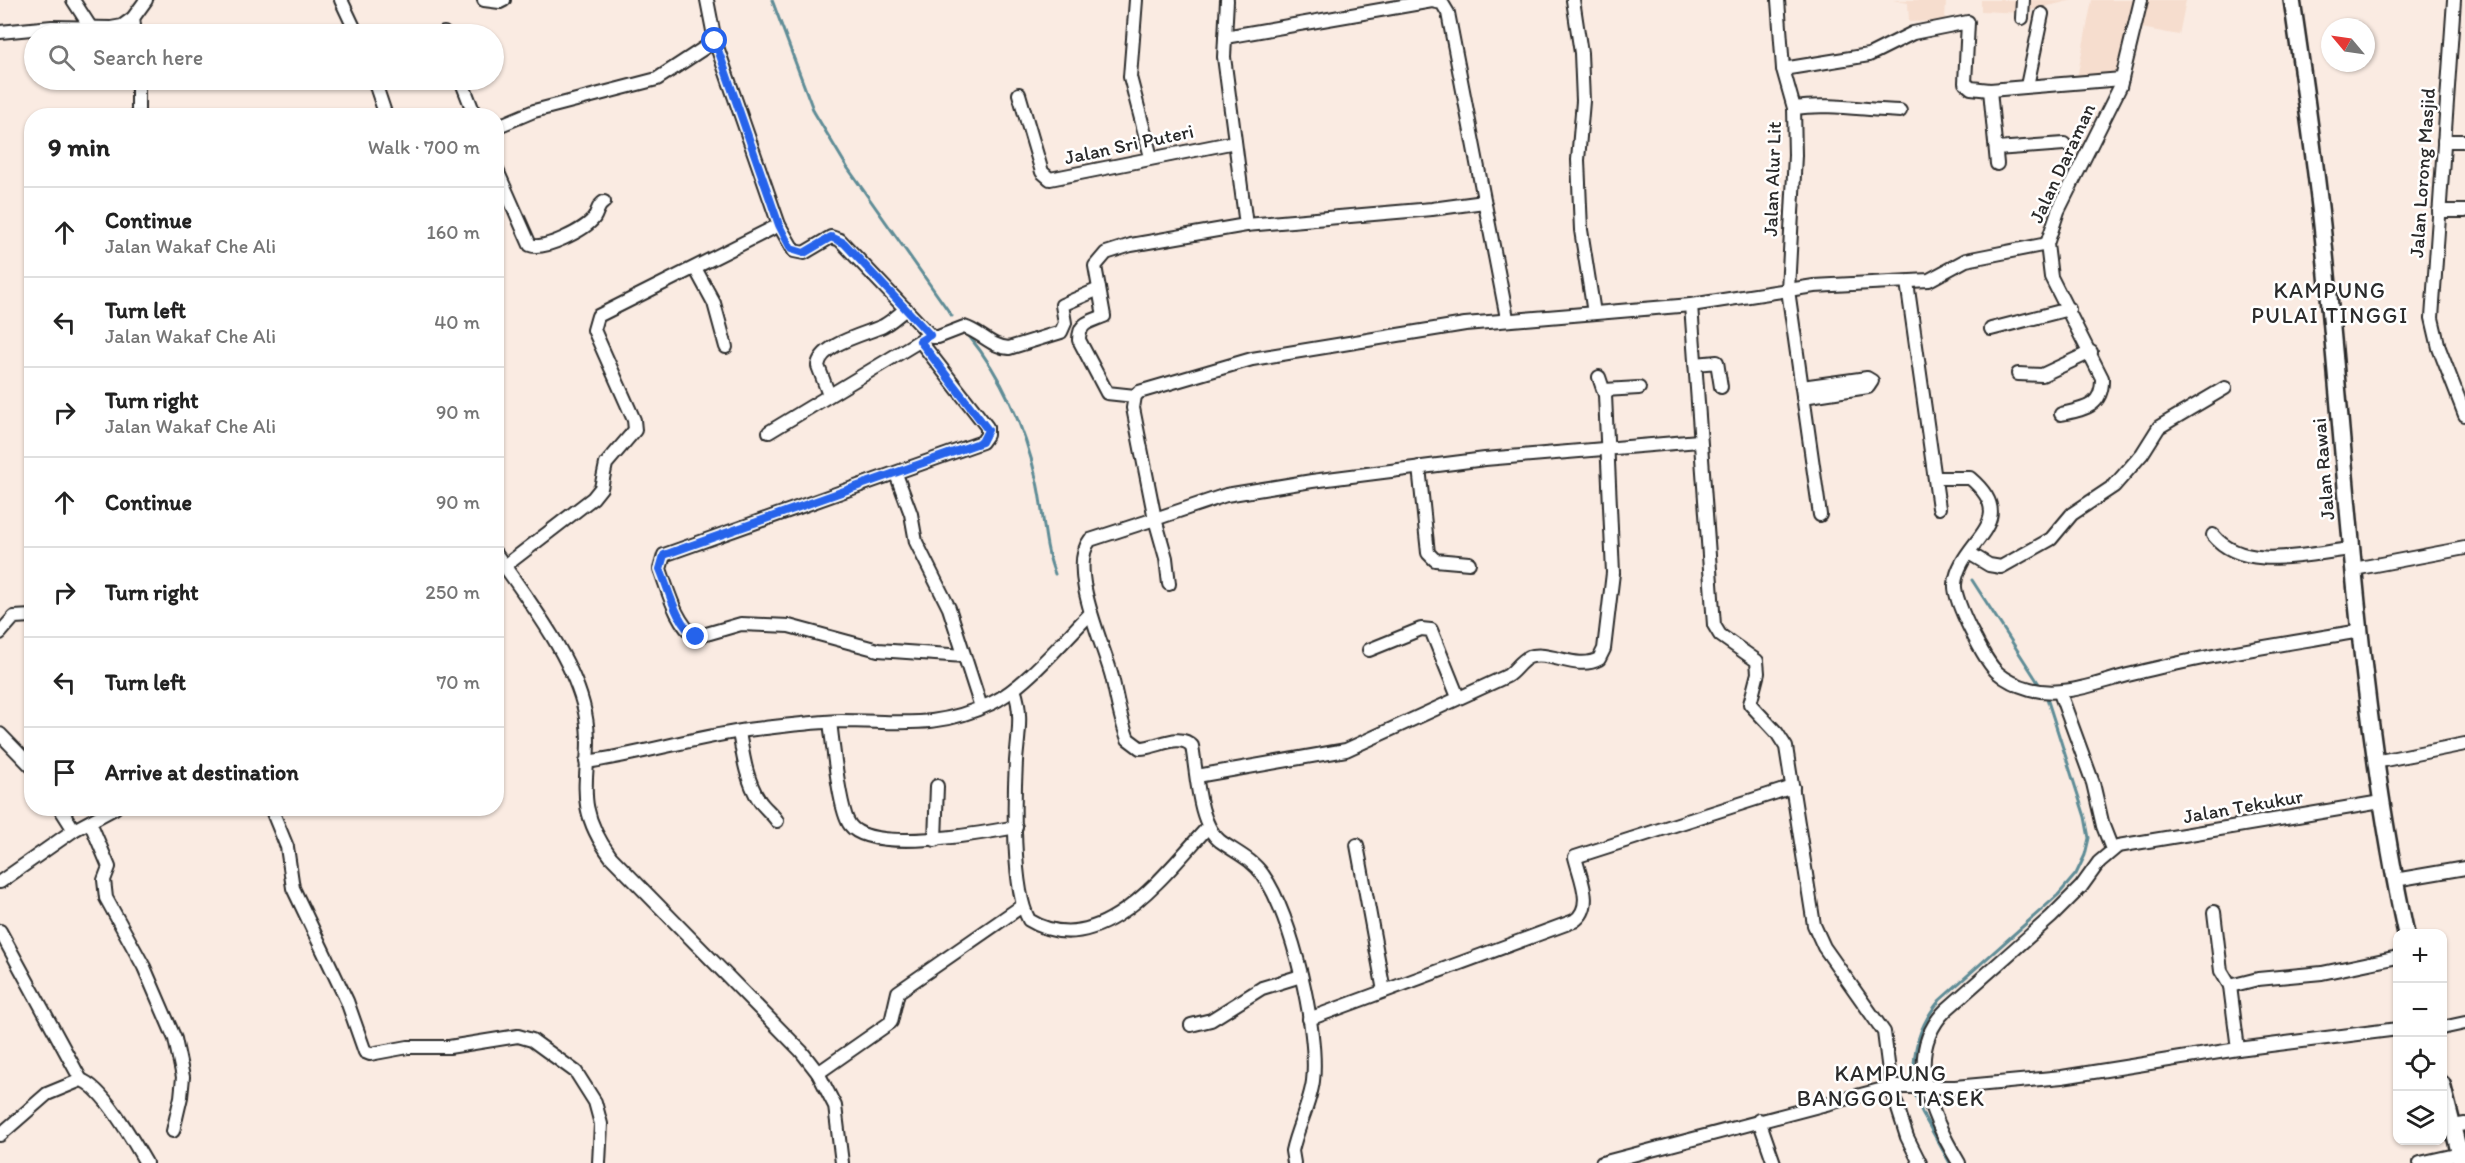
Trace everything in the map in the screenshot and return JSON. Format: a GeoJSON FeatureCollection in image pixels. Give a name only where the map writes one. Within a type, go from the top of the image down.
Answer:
{"type":"FeatureCollection","features":[{"type":"Feature","properties":{"kind":"main road","name":"Jalan Rawai"},"geometry":{"type":"LineString","coordinates":[[2292,0],[2322,226],[2360,631],[2375,762],[2405,929]]}},
{"type":"Feature","properties":{"kind":"main road"},"geometry":{"type":"LineString","coordinates":[[2445,1091],[2459,1125],[2461,1158]]}},
{"type":"Feature","properties":{"kind":"street"},"geometry":{"type":"LineString","coordinates":[[73,0],[88,24]]}},
{"type":"Feature","properties":{"kind":"street"},"geometry":{"type":"LineString","coordinates":[[125,24],[134,18],[146,0]]}},
{"type":"Feature","properties":{"kind":"street"},"geometry":{"type":"LineString","coordinates":[[341,0],[352,24]]}},
{"type":"Feature","properties":{"kind":"street"},"geometry":{"type":"LineString","coordinates":[[484,0],[504,0]]}},
{"type":"Feature","properties":{"kind":"street"},"geometry":{"type":"LineString","coordinates":[[707,0],[715,41],[779,225],[791,249],[796,253],[804,253],[831,237],[840,240],[906,309],[987,427],[987,435],[982,442],[896,474],[664,555],[660,569],[682,622],[688,632],[696,637],[741,624],[789,626],[878,650],[964,656]]}},
{"type":"Feature","properties":{"kind":"street"},"geometry":{"type":"LineString","coordinates":[[1136,0],[1130,83],[1151,157]]}},
{"type":"Feature","properties":{"kind":"street"},"geometry":{"type":"LineString","coordinates":[[1227,0],[1224,57],[1246,225]]}},
{"type":"Feature","properties":{"kind":"street"},"geometry":{"type":"LineString","coordinates":[[1573,0],[1581,53],[1583,100],[1578,160],[1581,230],[1594,313]]}},
{"type":"Feature","properties":{"kind":"street","name":"Jalan Alur Lit"},"geometry":{"type":"LineString","coordinates":[[1778,0],[1783,69],[1794,108],[1795,155],[1788,290],[1820,514]]}},
{"type":"Feature","properties":{"kind":"street"},"geometry":{"type":"LineString","coordinates":[[2022,18],[2023,0]]}},
{"type":"Feature","properties":{"kind":"street","name":"Jalan Daraman"},"geometry":{"type":"LineString","coordinates":[[2061,414],[2091,406],[2100,395],[2102,378],[2091,352],[2051,277],[2047,244],[2058,211],[2122,79],[2141,0]]}},
{"type":"Feature","properties":{"kind":"street","name":"Jalan Lorong Masjid"},"geometry":{"type":"LineString","coordinates":[[2454,0],[2432,318],[2439,348],[2465,415]]}},
{"type":"Feature","properties":{"kind":"street"},"geometry":{"type":"LineString","coordinates":[[1225,37],[1387,4],[1432,1],[1446,8],[1507,318]]}},
{"type":"Feature","properties":{"kind":"street"},"geometry":{"type":"LineString","coordinates":[[2027,86],[2042,14]]}},
{"type":"Feature","properties":{"kind":"street"},"geometry":{"type":"LineString","coordinates":[[134,18],[134,24]]}},
{"type":"Feature","properties":{"kind":"street"},"geometry":{"type":"LineString","coordinates":[[1783,69],[1869,55],[1913,33],[1968,22],[1965,83],[1971,88],[1990,90],[2122,79]]}},
{"type":"Feature","properties":{"kind":"street"},"geometry":{"type":"LineString","coordinates":[[0,32],[24,30]]}},
{"type":"Feature","properties":{"kind":"street"},"geometry":{"type":"LineString","coordinates":[[504,124],[534,111],[657,78],[715,41]]}},
{"type":"Feature","properties":{"kind":"street"},"geometry":{"type":"LineString","coordinates":[[138,90],[138,108]]}},
{"type":"Feature","properties":{"kind":"street"},"geometry":{"type":"LineString","coordinates":[[377,90],[383,108]]}},
{"type":"Feature","properties":{"kind":"street"},"geometry":{"type":"LineString","coordinates":[[465,90],[472,108]]}},
{"type":"Feature","properties":{"kind":"street"},"geometry":{"type":"LineString","coordinates":[[1990,90],[1997,164]]}},
{"type":"Feature","properties":{"kind":"street","name":"Jalan Sri Puteri"},"geometry":{"type":"LineString","coordinates":[[1019,94],[1042,172],[1050,179],[1235,142]]}},
{"type":"Feature","properties":{"kind":"street"},"geometry":{"type":"LineString","coordinates":[[1794,108],[1819,105],[1856,110],[1900,111]]}},
{"type":"Feature","properties":{"kind":"street"},"geometry":{"type":"LineString","coordinates":[[2444,141],[2465,141]]}},
{"type":"Feature","properties":{"kind":"street"},"geometry":{"type":"LineString","coordinates":[[1996,149],[2064,144]]}},
{"type":"Feature","properties":{"kind":"street"},"geometry":{"type":"LineString","coordinates":[[504,186],[530,245],[535,247],[547,246],[579,229],[593,219],[604,202]]}},
{"type":"Feature","properties":{"kind":"street"},"geometry":{"type":"LineString","coordinates":[[1135,396],[1107,393],[1079,340],[1079,332],[1084,323],[1104,316],[1095,266],[1106,253],[1131,245],[1246,225],[1432,209],[1484,202]]}},
{"type":"Feature","properties":{"kind":"street"},"geometry":{"type":"LineString","coordinates":[[2439,211],[2465,211]]}},
{"type":"Feature","properties":{"kind":"street"},"geometry":{"type":"LineString","coordinates":[[779,225],[598,316],[594,330],[634,420],[635,430],[606,464],[601,488],[593,498],[505,566],[544,624],[578,690],[586,717],[586,808],[591,824],[605,849],[781,1028],[818,1073],[835,1106],[842,1163]]}},
{"type":"Feature","properties":{"kind":"street"},"geometry":{"type":"LineString","coordinates":[[1169,584],[1166,558],[1155,519],[1133,408],[1135,396],[1139,392],[1252,359],[1507,318],[1691,305],[1788,290],[1935,278],[1966,260],[2047,244]]}},
{"type":"Feature","properties":{"kind":"street"},"geometry":{"type":"LineString","coordinates":[[695,268],[714,303],[726,347]]}},
{"type":"Feature","properties":{"kind":"street"},"geometry":{"type":"LineString","coordinates":[[1907,282],[1939,508]]}},
{"type":"Feature","properties":{"kind":"street"},"geometry":{"type":"LineString","coordinates":[[769,432],[925,338],[938,337],[964,327],[977,331],[996,346],[1009,348],[1061,332],[1065,323],[1062,305],[1099,289]]}},
{"type":"Feature","properties":{"kind":"street"},"geometry":{"type":"LineString","coordinates":[[1691,305],[1714,625],[1720,635],[1757,662],[1758,673],[1750,704],[1782,741],[1790,765],[1814,925],[1824,947],[1878,1021],[1887,1041],[1893,1087],[1907,1137],[1920,1163]]}},
{"type":"Feature","properties":{"kind":"street"},"geometry":{"type":"LineString","coordinates":[[829,395],[818,366],[821,355],[845,341],[887,323],[906,309]]}},
{"type":"Feature","properties":{"kind":"street"},"geometry":{"type":"LineString","coordinates":[[1991,329],[2069,309]]}},
{"type":"Feature","properties":{"kind":"street"},"geometry":{"type":"LineString","coordinates":[[2018,374],[2042,375],[2091,352]]}},
{"type":"Feature","properties":{"kind":"street"},"geometry":{"type":"LineString","coordinates":[[1695,364],[1717,362],[1721,387]]}},
{"type":"Feature","properties":{"kind":"street"},"geometry":{"type":"LineString","coordinates":[[1197,776],[1346,750],[1507,676],[1527,658],[1537,656],[1589,662],[1602,655],[1613,583],[1608,447],[1604,390],[1599,376]]}},
{"type":"Feature","properties":{"kind":"street"},"geometry":{"type":"LineString","coordinates":[[1604,390],[1639,388]]}},
{"type":"Feature","properties":{"kind":"street"},"geometry":{"type":"LineString","coordinates":[[1969,553],[1989,565],[2001,567],[2041,545],[2059,531],[2072,514],[2125,476],[2159,427],[2225,388]]}},
{"type":"Feature","properties":{"kind":"street"},"geometry":{"type":"LineString","coordinates":[[1294,1163],[1292,1151],[1313,1078],[1309,1018],[1301,976],[1286,920],[1264,876],[1254,863],[1219,840],[1208,827],[1192,746],[1188,742],[1178,740],[1140,748],[1128,739],[1112,675],[1089,615],[1083,560],[1085,546],[1090,540],[1250,490],[1419,467],[1608,447],[1699,441]]}},
{"type":"Feature","properties":{"kind":"street"},"geometry":{"type":"LineString","coordinates":[[1419,467],[1428,553],[1435,560],[1469,563]]}},
{"type":"Feature","properties":{"kind":"street"},"geometry":{"type":"LineString","coordinates":[[896,474],[911,514],[916,542],[949,608],[981,707]]}},
{"type":"Feature","properties":{"kind":"street"},"geometry":{"type":"LineString","coordinates":[[1936,478],[1970,478],[1987,499],[1991,519],[1987,530],[1969,553],[1955,584],[1957,597],[1986,659],[1996,672],[2006,680],[2030,689],[2060,693],[2205,658],[2360,631]]}},
{"type":"Feature","properties":{"kind":"street"},"geometry":{"type":"LineString","coordinates":[[2213,535],[2226,548],[2250,557],[2352,549]]}},
{"type":"Feature","properties":{"kind":"street"},"geometry":{"type":"LineString","coordinates":[[2354,569],[2465,548]]}},
{"type":"Feature","properties":{"kind":"street"},"geometry":{"type":"LineString","coordinates":[[586,762],[624,757],[739,732],[830,722],[921,724],[981,707],[1014,689],[1089,615]]}},
{"type":"Feature","properties":{"kind":"street"},"geometry":{"type":"LineString","coordinates":[[0,633],[14,617],[24,616]]}},
{"type":"Feature","properties":{"kind":"street"},"geometry":{"type":"LineString","coordinates":[[1369,650],[1421,628],[1431,630],[1458,697]]}},
{"type":"Feature","properties":{"kind":"street"},"geometry":{"type":"LineString","coordinates":[[1014,689],[1020,718],[1016,762],[1016,827],[1022,906],[1029,920],[1048,929],[1074,932],[1092,927],[1128,909],[1151,889],[1208,827]]}},
{"type":"Feature","properties":{"kind":"street"},"geometry":{"type":"LineString","coordinates":[[1959,1163],[1939,1128],[1923,1086],[1928,1036],[1934,1023],[2051,917],[2112,849],[2103,826],[2093,783],[2060,693]]}},
{"type":"Feature","properties":{"kind":"street"},"geometry":{"type":"LineString","coordinates":[[830,722],[846,818],[851,827],[870,837],[934,840],[1016,827]]}},
{"type":"Feature","properties":{"kind":"street"},"geometry":{"type":"LineString","coordinates":[[739,732],[750,782],[762,805],[771,811],[777,821]]}},
{"type":"Feature","properties":{"kind":"street"},"geometry":{"type":"LineString","coordinates":[[0,734],[24,759]]}},
{"type":"Feature","properties":{"kind":"street"},"geometry":{"type":"LineString","coordinates":[[2375,762],[2465,744]]}},
{"type":"Feature","properties":{"kind":"street"},"geometry":{"type":"LineString","coordinates":[[934,840],[937,786]]}},
{"type":"Feature","properties":{"kind":"street"},"geometry":{"type":"LineString","coordinates":[[1309,1018],[1574,921],[1584,912],[1586,903],[1575,857],[1793,787]]}},
{"type":"Feature","properties":{"kind":"street","name":"Jalan Tekukur"},"geometry":{"type":"LineString","coordinates":[[2112,849],[2126,844],[2204,833],[2381,802]]}},
{"type":"Feature","properties":{"kind":"street"},"geometry":{"type":"LineString","coordinates":[[65,816],[74,830]]}},
{"type":"Feature","properties":{"kind":"street"},"geometry":{"type":"LineString","coordinates":[[0,882],[74,830],[101,816]]}},
{"type":"Feature","properties":{"kind":"street"},"geometry":{"type":"LineString","coordinates":[[274,816],[287,847],[293,888],[347,1000],[365,1052],[370,1054],[408,1047],[449,1047],[518,1036],[532,1040],[576,1072],[595,1102],[601,1124],[599,1163]]}},
{"type":"Feature","properties":{"kind":"street"},"geometry":{"type":"LineString","coordinates":[[90,822],[109,867],[104,880],[105,898],[144,967],[175,1039],[183,1077],[173,1131]]}},
{"type":"Feature","properties":{"kind":"street"},"geometry":{"type":"LineString","coordinates":[[1357,845],[1384,991]]}},
{"type":"Feature","properties":{"kind":"street"},"geometry":{"type":"LineString","coordinates":[[2395,880],[2465,868]]}},
{"type":"Feature","properties":{"kind":"street"},"geometry":{"type":"LineString","coordinates":[[818,1073],[891,1022],[898,993],[1022,906]]}},
{"type":"Feature","properties":{"kind":"street"},"geometry":{"type":"LineString","coordinates":[[2214,912],[2221,971],[2230,986],[2238,1049]]}},
{"type":"Feature","properties":{"kind":"street"},"geometry":{"type":"LineString","coordinates":[[0,931],[81,1080],[91,1087],[122,1121],[146,1163]]}},
{"type":"Feature","properties":{"kind":"street"},"geometry":{"type":"LineString","coordinates":[[2230,986],[2259,980],[2322,973],[2393,958]]}},
{"type":"Feature","properties":{"kind":"street"},"geometry":{"type":"LineString","coordinates":[[1191,1025],[1211,1020],[1262,988],[1301,976]]}},
{"type":"Feature","properties":{"kind":"street"},"geometry":{"type":"LineString","coordinates":[[2447,1027],[2465,1023]]}},
{"type":"Feature","properties":{"kind":"street"},"geometry":{"type":"LineString","coordinates":[[1602,1163],[1759,1120],[1893,1087],[1955,1087],[2062,1077],[2238,1049],[2393,1030]]}},
{"type":"Feature","properties":{"kind":"street"},"geometry":{"type":"LineString","coordinates":[[0,1135],[46,1094],[81,1080]]}},
{"type":"Feature","properties":{"kind":"street"},"geometry":{"type":"LineString","coordinates":[[1759,1120],[1774,1163]]}},
{"type":"Feature","properties":{"kind":"street"},"geometry":{"type":"LineString","coordinates":[[2420,1163],[2461,1158]]}},
{"type":"Feature","properties":{"kind":"shaded area"},"geometry":{"type":"Polygon","coordinates":[[[1893,0],[1946,0],[1945,21],[1909,22],[1908,3],[1893,0]]]}},
{"type":"Feature","properties":{"kind":"shaded area"},"geometry":{"type":"Polygon","coordinates":[[[1981,0],[2073,0],[2020,13],[1981,11],[1981,0]]]}},
{"type":"Feature","properties":{"kind":"shaded area"},"geometry":{"type":"Polygon","coordinates":[[[2092,0],[2186,0],[2179,35],[2141,28],[2131,73],[2077,78],[2092,0]]]}},
{"type":"Feature","properties":{"kind":"waterway"},"geometry":{"type":"LineString","coordinates":[[772,0],[814,112],[847,167],[952,316]]}},
{"type":"Feature","properties":{"kind":"waterway"},"geometry":{"type":"LineString","coordinates":[[969,336],[981,351],[1001,385],[1025,440],[1039,490],[1048,551],[1055,574]]}},
{"type":"Feature","properties":{"kind":"waterway"},"geometry":{"type":"LineString","coordinates":[[1972,580],[2041,687]]}},
{"type":"Feature","properties":{"kind":"waterway"},"geometry":{"type":"LineString","coordinates":[[1914,1084],[1914,1060],[1918,1039],[1933,1009],[1940,1000],[2058,895],[2076,874],[2085,855],[2089,838],[2085,817],[2046,695]]}},
{"type":"Feature","properties":{"kind":"waterway"},"geometry":{"type":"LineString","coordinates":[[1914,1091],[1922,1113],[1950,1163]]}},
{"type":"Feature","properties":{"kind":"district","name":"KAMPUNG PULAI TINGGI"},"geometry":{"type":"Point","coordinates":[2330,302]}},
{"type":"Feature","properties":{"kind":"district","name":"KAMPUNG BANGGOL TASEK"},"geometry":{"type":"Point","coordinates":[1891,1086]}},
{"type":"Feature","properties":{"kind":"route"},"geometry":{"type":"LineString","coordinates":[[696,637],[688,632],[682,622],[660,569],[664,555],[982,442],[988,430],[920,341],[930,335],[844,243],[831,237],[801,254],[791,249],[779,225],[715,41]]}}]}
